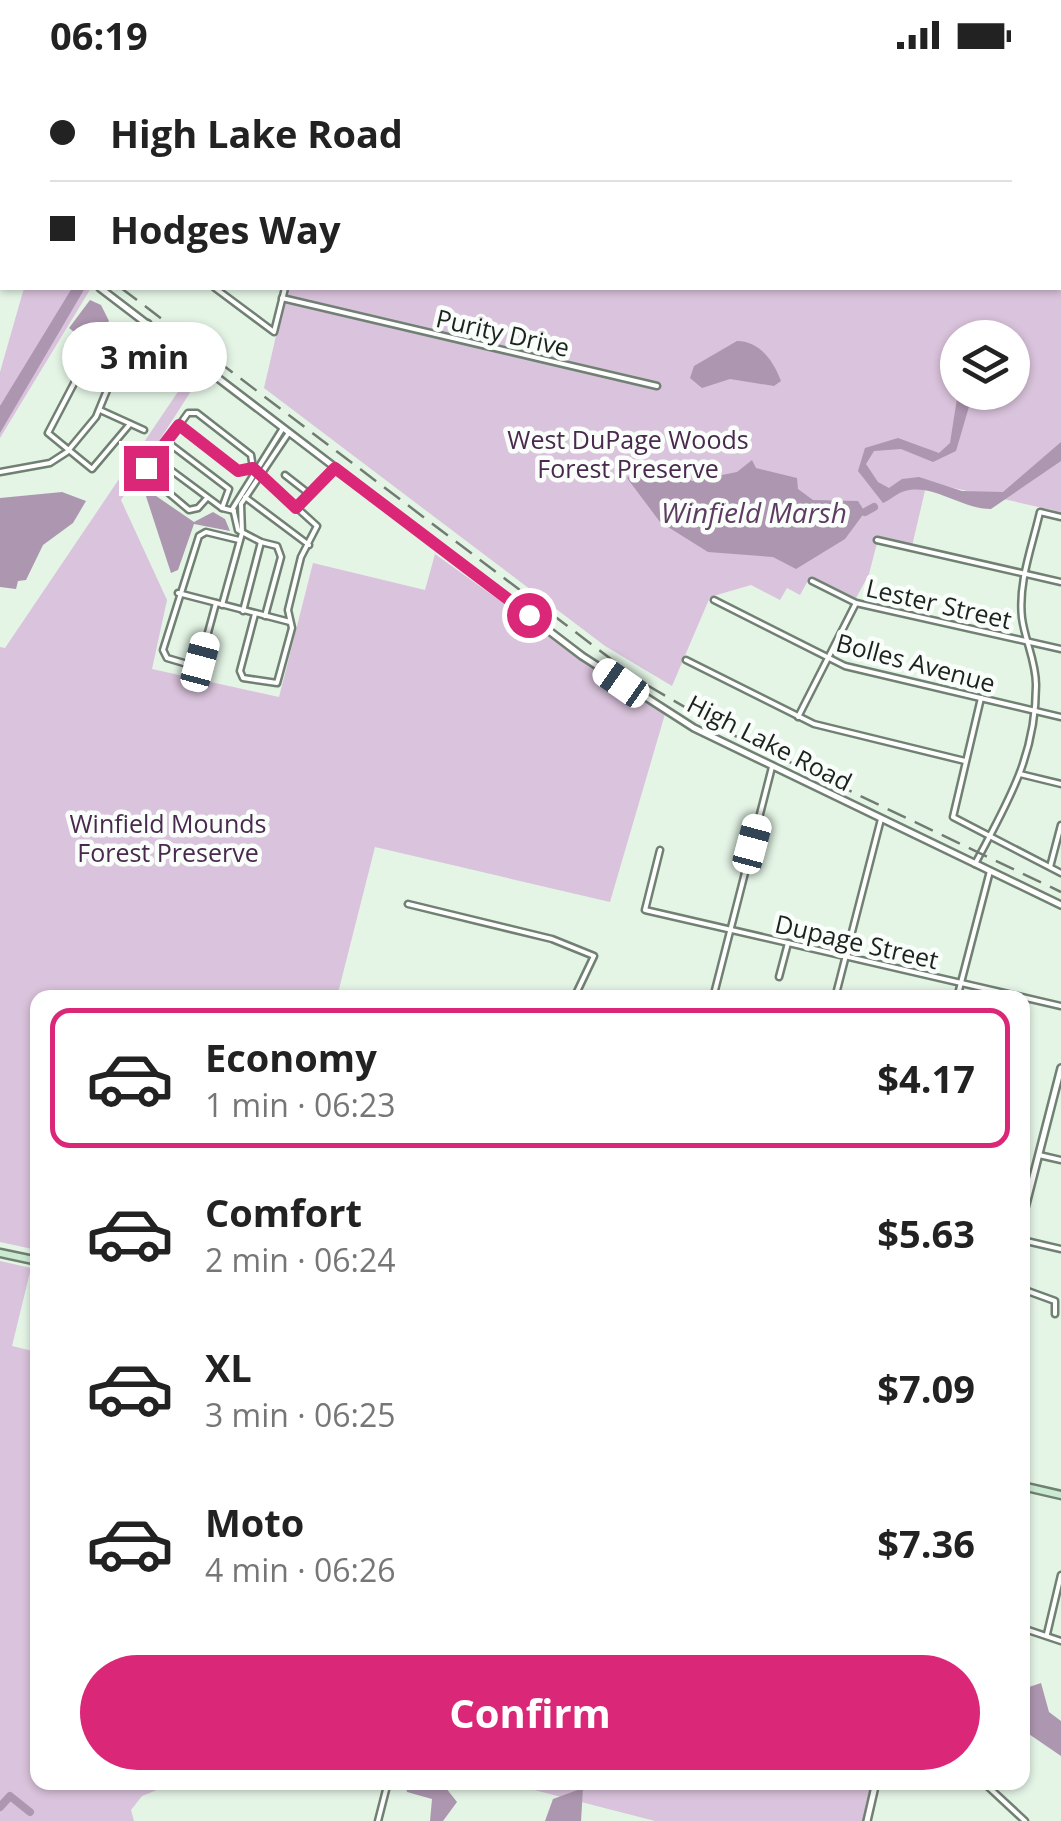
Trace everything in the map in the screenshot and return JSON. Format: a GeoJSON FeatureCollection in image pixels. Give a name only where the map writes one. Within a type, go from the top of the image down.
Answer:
{"type":"FeatureCollection","features":[{"type":"Feature","properties":{"kind":"main road"},"geometry":{"type":"LineString","coordinates":[[0,1253],[30,1259]]}},
{"type":"Feature","properties":{"kind":"main road"},"geometry":{"type":"LineString","coordinates":[[1030,1488],[1059,1494]]}},
{"type":"Feature","properties":{"kind":"street","name":"High Lake Road"},"geometry":{"type":"LineString","coordinates":[[103,290],[621,683],[681,720],[772,767],[1061,905]]}},
{"type":"Feature","properties":{"kind":"street"},"geometry":{"type":"LineString","coordinates":[[218,290],[274,332],[284,290]]}},
{"type":"Feature","properties":{"kind":"street","name":"Purity Drive"},"geometry":{"type":"LineString","coordinates":[[282,298],[657,386]]}},
{"type":"Feature","properties":{"kind":"street"},"geometry":{"type":"LineString","coordinates":[[0,472],[50,463],[67,452],[100,410],[117,367],[148,322]]}},
{"type":"Feature","properties":{"kind":"street"},"geometry":{"type":"LineString","coordinates":[[130,424],[96,468],[87,468],[48,430],[82,368],[117,367],[158,385],[186,351]]}},
{"type":"Feature","properties":{"kind":"street"},"geometry":{"type":"LineString","coordinates":[[100,410],[144,430]]}},
{"type":"Feature","properties":{"kind":"street"},"geometry":{"type":"LineString","coordinates":[[207,498],[198,508],[187,508],[148,478],[146,468],[188,413],[197,413],[251,455],[258,472],[317,526],[288,610],[292,622],[278,683],[272,685],[244,678],[240,671],[255,614]]}},
{"type":"Feature","properties":{"kind":"street"},"geometry":{"type":"LineString","coordinates":[[179,425],[238,471],[258,472]]}},
{"type":"Feature","properties":{"kind":"street"},"geometry":{"type":"LineString","coordinates":[[239,540],[206,532],[199,536],[162,650],[167,658],[194,666],[200,662],[242,533],[236,511],[286,430]]}},
{"type":"Feature","properties":{"kind":"street"},"geometry":{"type":"LineString","coordinates":[[166,441],[229,490],[222,508]]}},
{"type":"Feature","properties":{"kind":"street"},"geometry":{"type":"LineString","coordinates":[[154,457],[222,508],[236,511]]}},
{"type":"Feature","properties":{"kind":"street"},"geometry":{"type":"LineString","coordinates":[[296,508],[335,468]]}},
{"type":"Feature","properties":{"kind":"street"},"geometry":{"type":"LineString","coordinates":[[236,511],[258,472]]}},
{"type":"Feature","properties":{"kind":"street"},"geometry":{"type":"LineString","coordinates":[[286,475],[308,493]]}},
{"type":"Feature","properties":{"kind":"street"},"geometry":{"type":"LineString","coordinates":[[246,497],[308,545]]}},
{"type":"Feature","properties":{"kind":"street"},"geometry":{"type":"LineString","coordinates":[[975,864],[1008,808],[1020,774],[1034,710],[1036,677],[1022,606],[1025,573],[1040,512],[1061,517]]}},
{"type":"Feature","properties":{"kind":"street"},"geometry":{"type":"LineString","coordinates":[[242,533],[277,546],[281,557],[265,616]]}},
{"type":"Feature","properties":{"kind":"street"},"geometry":{"type":"LineString","coordinates":[[878,540],[1061,582]]}},
{"type":"Feature","properties":{"kind":"street"},"geometry":{"type":"LineString","coordinates":[[243,611],[261,542]]}},
{"type":"Feature","properties":{"kind":"street","name":"Lester Street"},"geometry":{"type":"LineString","coordinates":[[812,581],[856,602],[1061,649]]}},
{"type":"Feature","properties":{"kind":"street"},"geometry":{"type":"LineString","coordinates":[[178,592],[292,622]]}},
{"type":"Feature","properties":{"kind":"street","name":"Bolles Avenue"},"geometry":{"type":"LineString","coordinates":[[714,600],[828,658],[1061,716]]}},
{"type":"Feature","properties":{"kind":"street"},"geometry":{"type":"LineString","coordinates":[[798,717],[856,602]]}},
{"type":"Feature","properties":{"kind":"street"},"geometry":{"type":"LineString","coordinates":[[686,660],[798,717],[845,734],[965,762]]}},
{"type":"Feature","properties":{"kind":"street"},"geometry":{"type":"LineString","coordinates":[[981,698],[954,817],[1061,873]]}},
{"type":"Feature","properties":{"kind":"street"},"geometry":{"type":"LineString","coordinates":[[715,990],[772,767]]}},
{"type":"Feature","properties":{"kind":"street"},"geometry":{"type":"LineString","coordinates":[[1020,774],[1061,784]]}},
{"type":"Feature","properties":{"kind":"street"},"geometry":{"type":"LineString","coordinates":[[837,990],[881,819]]}},
{"type":"Feature","properties":{"kind":"street"},"geometry":{"type":"LineString","coordinates":[[1050,867],[1061,825]]}},
{"type":"Feature","properties":{"kind":"street","name":"Dupage Street"},"geometry":{"type":"LineString","coordinates":[[660,850],[644,910],[991,990]]}},
{"type":"Feature","properties":{"kind":"street"},"geometry":{"type":"LineString","coordinates":[[959,990],[990,871]]}},
{"type":"Feature","properties":{"kind":"street"},"geometry":{"type":"LineString","coordinates":[[408,904],[552,939],[594,956],[578,990]]}},
{"type":"Feature","properties":{"kind":"street"},"geometry":{"type":"LineString","coordinates":[[779,977],[788,943]]}},
{"type":"Feature","properties":{"kind":"street","name":"Dupage Street"},"geometry":{"type":"LineString","coordinates":[[1030,999],[1061,1006]]}},
{"type":"Feature","properties":{"kind":"street"},"geometry":{"type":"LineString","coordinates":[[1030,1189],[1061,1068]]}},
{"type":"Feature","properties":{"kind":"street"},"geometry":{"type":"LineString","coordinates":[[1039,1155],[1061,1160]]}},
{"type":"Feature","properties":{"kind":"street"},"geometry":{"type":"LineString","coordinates":[[1030,1242],[1061,1249]]}},
{"type":"Feature","properties":{"kind":"street"},"geometry":{"type":"LineString","coordinates":[[1030,1291],[1055,1300],[1055,1314]]}},
{"type":"Feature","properties":{"kind":"street"},"geometry":{"type":"LineString","coordinates":[[1059,1494],[1061,1482]]}},
{"type":"Feature","properties":{"kind":"street"},"geometry":{"type":"LineString","coordinates":[[1047,1634],[1061,1574]]}},
{"type":"Feature","properties":{"kind":"street"},"geometry":{"type":"LineString","coordinates":[[1030,1630],[1061,1641]]}},
{"type":"Feature","properties":{"kind":"street"},"geometry":{"type":"LineString","coordinates":[[378,1821],[386,1790]]}},
{"type":"Feature","properties":{"kind":"street"},"geometry":{"type":"LineString","coordinates":[[867,1821],[874,1790]]}},
{"type":"Feature","properties":{"kind":"street"},"geometry":{"type":"LineString","coordinates":[[992,1790],[1025,1821]]}},
{"type":"Feature","properties":{"kind":"green space"},"geometry":{"type":"Polygon","coordinates":[[[23,290],[90,290],[0,438],[0,372],[23,290]]]}},
{"type":"Feature","properties":{"kind":"green space","name":"West DuPage Woods Forest Preserve"},"geometry":{"type":"Polygon","coordinates":[[[287,290],[1061,290],[1061,512],[927,482],[912,546],[878,539],[869,574],[855,600],[810,577],[800,595],[787,588],[780,600],[751,585],[710,597],[672,686],[605,646],[264,388],[287,290]]]}},
{"type":"Feature","properties":{"kind":"green space","name":"Winfield Mounds Forest Preserve"},"geometry":{"type":"Polygon","coordinates":[[[196,365],[204,371],[121,500],[167,600],[152,669],[279,697],[313,563],[425,590],[435,554],[603,675],[665,714],[610,902],[375,847],[339,990],[30,990],[30,1248],[0,1242],[0,647],[5,648],[196,365]]]}},
{"type":"Feature","properties":{"kind":"green space"},"geometry":{"type":"Polygon","coordinates":[[[0,1261],[30,1268],[12,1346],[30,1350],[30,1790],[157,1790],[142,1796],[131,1810],[134,1821],[0,1821],[0,1261]]]}},
{"type":"Feature","properties":{"kind":"green space"},"geometry":{"type":"Polygon","coordinates":[[[534,1790],[875,1790],[867,1821],[655,1821],[534,1790]]]}},
{"type":"Feature","properties":{"kind":"water"},"geometry":{"type":"Polygon","coordinates":[[[71,290],[84,290],[0,433],[0,406],[71,290]]]}},
{"type":"Feature","properties":{"kind":"water"},"geometry":{"type":"Polygon","coordinates":[[[90,300],[101,305],[109,321],[96,336],[78,335],[69,328],[90,300]]]}},
{"type":"Feature","properties":{"kind":"water"},"geometry":{"type":"Polygon","coordinates":[[[737,341],[753,345],[765,354],[781,381],[774,386],[730,379],[702,388],[690,378],[694,366],[737,341]]]}},
{"type":"Feature","properties":{"kind":"water"},"geometry":{"type":"Polygon","coordinates":[[[955,410],[968,410],[956,451],[933,462],[901,449],[874,451],[866,464],[878,482],[889,488],[902,479],[919,477],[962,491],[1003,492],[1061,442],[1061,461],[991,509],[916,489],[883,503],[858,471],[865,448],[898,438],[939,453],[950,443],[955,410]]]}},
{"type":"Feature","properties":{"kind":"water","name":"Winfield Marsh"},"geometry":{"type":"Polygon","coordinates":[[[752,460],[756,468],[797,478],[798,489],[813,500],[858,501],[865,512],[845,539],[796,569],[773,557],[708,552],[660,522],[627,478],[646,467],[661,465],[692,481],[737,472],[752,460]]]}},
{"type":"Feature","properties":{"kind":"water"},"geometry":{"type":"Polygon","coordinates":[[[143,487],[194,522],[213,512],[225,519],[230,531],[194,524],[178,570],[171,573],[143,487]]]}},
{"type":"Feature","properties":{"kind":"water"},"geometry":{"type":"Polygon","coordinates":[[[62,492],[86,501],[73,523],[43,545],[26,580],[18,581],[16,589],[0,587],[0,498],[62,492]]]}},
{"type":"Feature","properties":{"kind":"water"},"geometry":{"type":"Polygon","coordinates":[[[1041,1683],[1049,1712],[1061,1721],[1061,1756],[1030,1735],[1030,1687],[1041,1683]]]}},
{"type":"Feature","properties":{"kind":"water"},"geometry":{"type":"Polygon","coordinates":[[[448,1790],[457,1802],[443,1821],[430,1821],[432,1799],[407,1792],[448,1790]]]}},
{"type":"Feature","properties":{"kind":"water"},"geometry":{"type":"Polygon","coordinates":[[[583,1790],[581,1821],[545,1821],[553,1799],[583,1790]]]}},
{"type":"Feature","properties":{"kind":"waterway"},"geometry":{"type":"LineString","coordinates":[[865,512],[874,507]]}},
{"type":"Feature","properties":{"kind":"waterway"},"geometry":{"type":"LineString","coordinates":[[0,1807],[10,1796],[30,1812]]}},
{"type":"Feature","properties":{"kind":"railway"},"geometry":{"type":"LineString","coordinates":[[124,290],[640,681],[731,734],[1061,892]]}},
{"type":"Feature","properties":{"kind":"route"},"geometry":{"type":"LineString","coordinates":[[146,468],[179,425],[238,471],[253,468],[266,477],[274,491],[296,508],[335,468],[529,615]]}}]}
